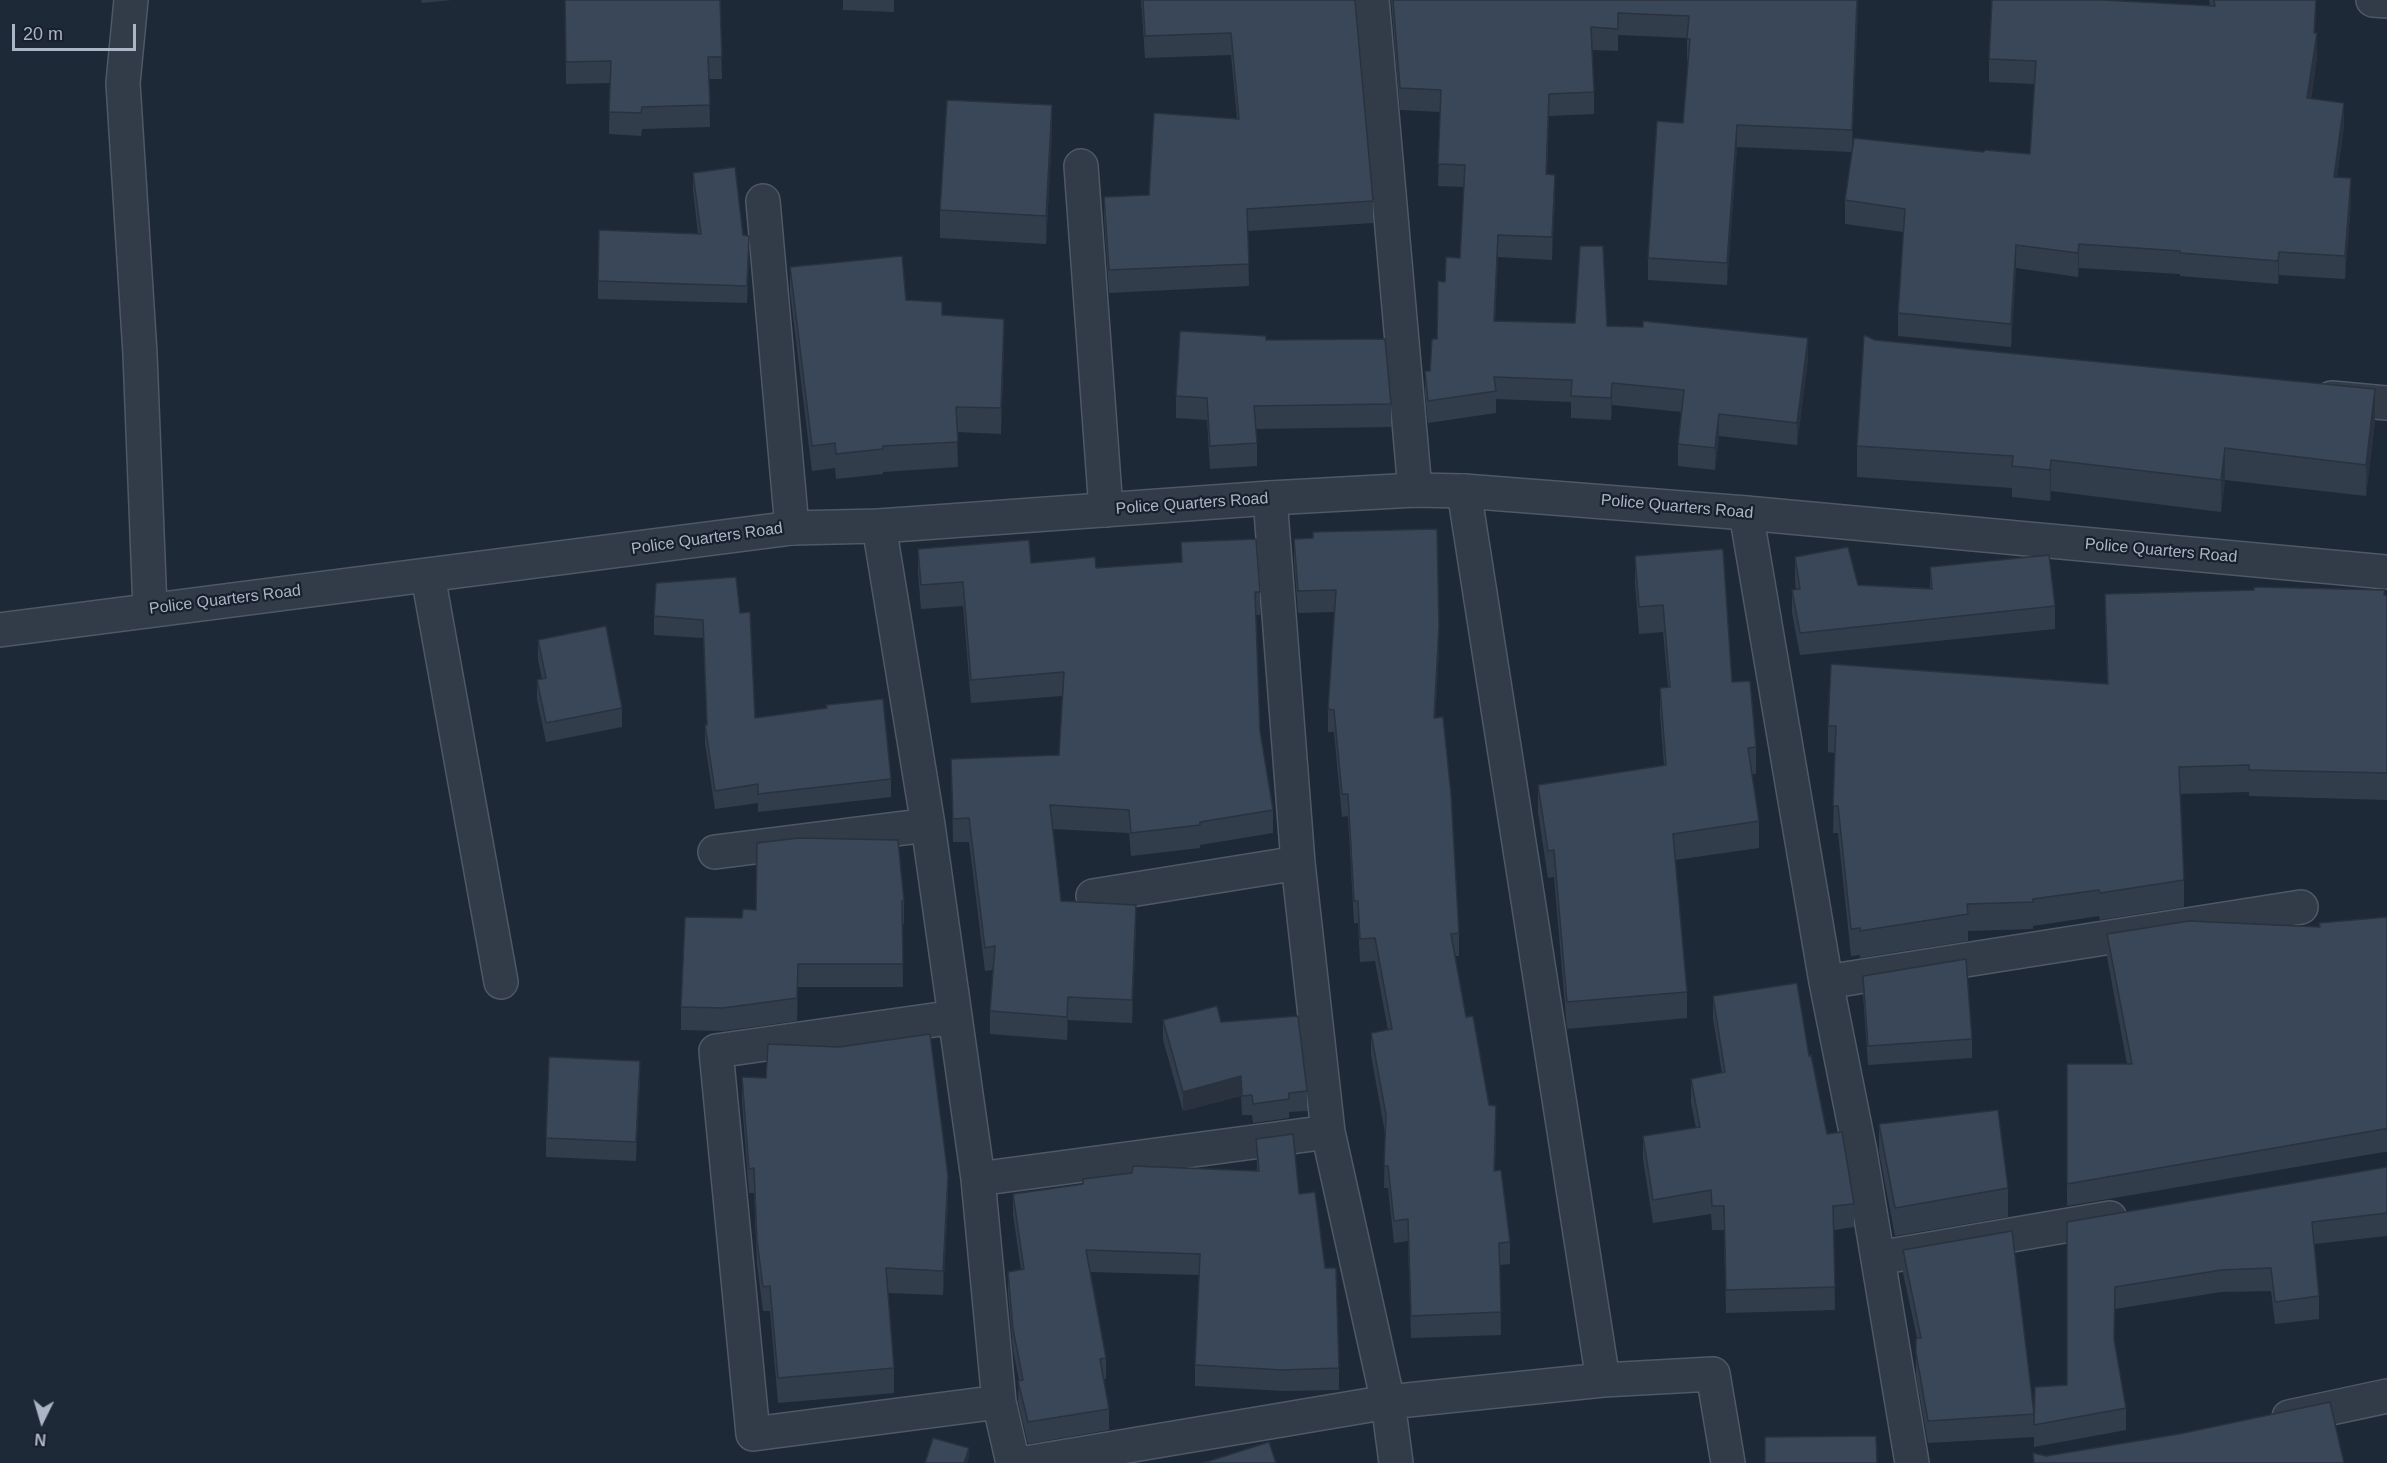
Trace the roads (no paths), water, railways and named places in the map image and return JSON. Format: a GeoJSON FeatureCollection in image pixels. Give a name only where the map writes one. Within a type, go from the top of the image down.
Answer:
{"type":"FeatureCollection","features":[{"type":"Feature","properties":{"kind":"street"},"geometry":{"type":"LineString","coordinates":[[131,0],[123,83],[140,354],[150,609]]}},
{"type":"Feature","properties":{"kind":"street"},"geometry":{"type":"LineString","coordinates":[[1372,0],[1415,490]]}},
{"type":"Feature","properties":{"kind":"street"},"geometry":{"type":"LineString","coordinates":[[2373,0],[2387,0]]}},
{"type":"Feature","properties":{"kind":"street"},"geometry":{"type":"LineString","coordinates":[[1081,166],[1106,510]]}},
{"type":"Feature","properties":{"kind":"street"},"geometry":{"type":"LineString","coordinates":[[763,201],[792,528]]}},
{"type":"Feature","properties":{"kind":"street"},"geometry":{"type":"LineString","coordinates":[[2304,395],[2387,403]]}},
{"type":"Feature","properties":{"kind":"street","name":"Police Quarters Road"},"geometry":{"type":"LineString","coordinates":[[0,630],[792,528],[879,526],[1415,490],[1464,491],[1746,513],[2387,572]]}},
{"type":"Feature","properties":{"kind":"street"},"geometry":{"type":"LineString","coordinates":[[1464,491],[1603,1380]]}},
{"type":"Feature","properties":{"kind":"street"},"geometry":{"type":"LineString","coordinates":[[1270,498],[1299,863],[1328,1132],[1388,1402],[1396,1463]]}},
{"type":"Feature","properties":{"kind":"street"},"geometry":{"type":"LineString","coordinates":[[1746,513],[1826,982],[1860,1152],[1912,1463]]}},
{"type":"Feature","properties":{"kind":"street"},"geometry":{"type":"LineString","coordinates":[[879,526],[928,825],[978,1179],[999,1402],[1013,1463]]}},
{"type":"Feature","properties":{"kind":"street"},"geometry":{"type":"LineString","coordinates":[[428,576],[501,982]]}},
{"type":"Feature","properties":{"kind":"street"},"geometry":{"type":"LineString","coordinates":[[715,852],[928,825]]}},
{"type":"Feature","properties":{"kind":"street"},"geometry":{"type":"LineString","coordinates":[[1093,896],[1299,863]]}},
{"type":"Feature","properties":{"kind":"street"},"geometry":{"type":"LineString","coordinates":[[1826,982],[2301,907]]}},
{"type":"Feature","properties":{"kind":"street"},"geometry":{"type":"LineString","coordinates":[[955,1017],[716,1051],[753,1434],[999,1402]]}},
{"type":"Feature","properties":{"kind":"street"},"geometry":{"type":"LineString","coordinates":[[978,1179],[1328,1132]]}},
{"type":"Feature","properties":{"kind":"street"},"geometry":{"type":"LineString","coordinates":[[1878,1258],[2144,1212]]}},
{"type":"Feature","properties":{"kind":"street"},"geometry":{"type":"LineString","coordinates":[[1026,1463],[1388,1402],[1603,1380],[1713,1374],[1728,1463]]}},
{"type":"Feature","properties":{"kind":"street"},"geometry":{"type":"LineString","coordinates":[[2258,1423],[2387,1396]]}}]}
